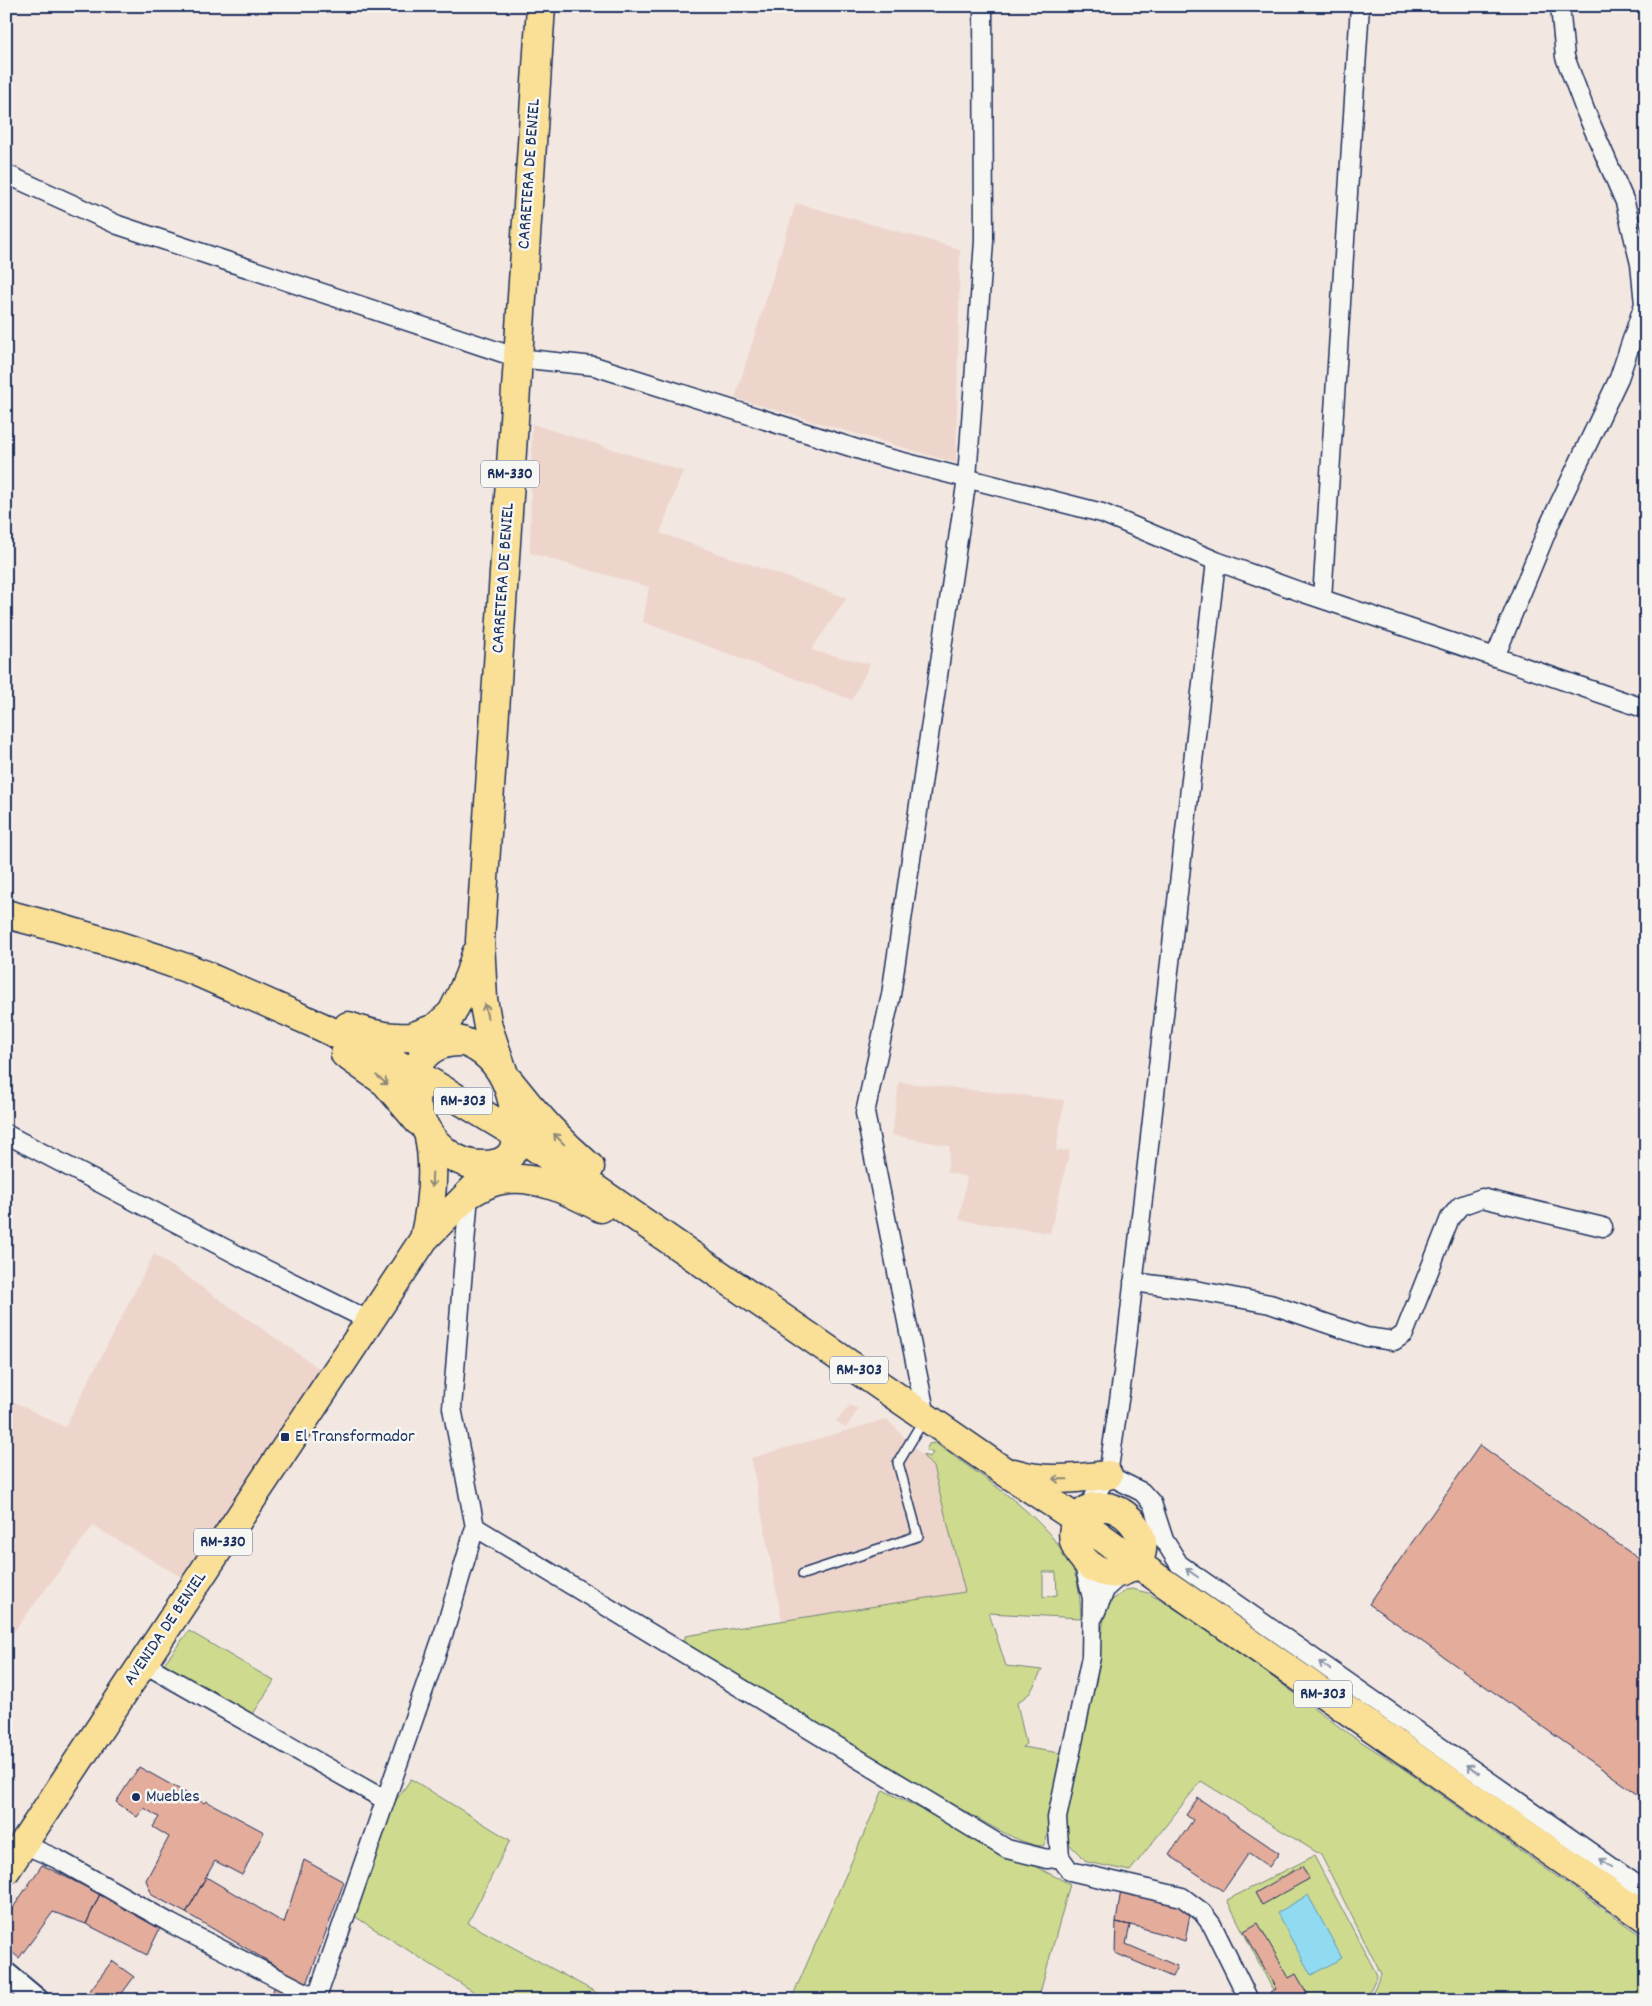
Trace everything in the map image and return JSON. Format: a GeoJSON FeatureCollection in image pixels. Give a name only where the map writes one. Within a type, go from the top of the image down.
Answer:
{"type":"FeatureCollection","features":[{"type":"Feature","properties":{"kind":"main road","name":"CARRETERA DE BENIEL"},"geometry":{"type":"LineString","coordinates":[[480,941],[541,6]]}},
{"type":"Feature","properties":{"kind":"main road","name":"RM-303"},"geometry":{"type":"LineString","coordinates":[[6,914],[69,929],[188,968],[322,1027],[422,1050],[516,1134],[717,1271],[1001,1469],[1080,1533],[1123,1574],[1163,1582],[1646,1918]]}},
{"type":"Feature","properties":{"kind":"main road"},"geometry":{"type":"LineString","coordinates":[[424,1240],[431,1208],[433,1160],[428,1132],[416,1108],[414,1096],[422,1050],[422,1034],[435,1028],[452,1013],[466,985],[480,941]]}},
{"type":"Feature","properties":{"kind":"main road"},"geometry":{"type":"LineString","coordinates":[[424,1240],[469,1194],[495,1181],[515,1145],[516,1134],[511,1096],[487,1018],[483,998],[480,941]]}},
{"type":"Feature","properties":{"kind":"main road"},"geometry":{"type":"LineString","coordinates":[[188,968],[372,1034],[395,1038],[422,1050],[450,1041],[464,1042],[484,1052],[535,1114],[570,1150],[717,1271]]}},
{"type":"Feature","properties":{"kind":"main road"},"geometry":{"type":"LineString","coordinates":[[188,968],[321,1038],[386,1082],[449,1156],[458,1161],[551,1185],[583,1198],[717,1271]]}},
{"type":"Feature","properties":{"kind":"main road","name":"AVENIDA DE BENIEL"},"geometry":{"type":"LineString","coordinates":[[23,1844],[424,1240]]}},
{"type":"Feature","properties":{"kind":"main road"},"geometry":{"type":"LineString","coordinates":[[1001,1469],[1042,1479],[1067,1480],[1108,1475]]}},
{"type":"Feature","properties":{"kind":"main road"},"geometry":{"type":"LineString","coordinates":[[1123,1574],[1108,1574],[1090,1565],[1080,1533],[1093,1507],[1110,1508],[1124,1514],[1137,1529],[1163,1582]]}},
{"type":"Feature","properties":{"kind":"main road"},"geometry":{"type":"LineString","coordinates":[[1137,1529],[1142,1548],[1119,1581],[1136,1577],[1163,1582]]}},
{"type":"Feature","properties":{"kind":"main road","name":"RM-330"},"geometry":{"type":"LineString","coordinates":[[6,1870],[23,1844]]}},
{"type":"Feature","properties":{"kind":"street"},"geometry":{"type":"LineString","coordinates":[[926,1416],[865,1113],[891,995],[967,478],[984,240],[982,6]]}},
{"type":"Feature","properties":{"kind":"street"},"geometry":{"type":"LineString","coordinates":[[1322,599],[1360,6]]}},
{"type":"Feature","properties":{"kind":"street"},"geometry":{"type":"LineString","coordinates":[[1495,657],[1551,521],[1619,378],[1644,304],[1640,264],[1625,202],[1585,110],[1565,57],[1560,6]]}},
{"type":"Feature","properties":{"kind":"street"},"geometry":{"type":"LineString","coordinates":[[6,174],[118,225],[518,358],[594,366],[876,455],[1102,514],[1216,561],[1322,599],[1646,709]]}},
{"type":"Feature","properties":{"kind":"street"},"geometry":{"type":"LineString","coordinates":[[1216,561],[1133,1282],[1108,1475],[1080,1533],[1092,1598],[1090,1657],[1056,1818],[1060,1857],[1070,1871],[1182,1897],[1202,1912],[1212,1925],[1249,2000]]}},
{"type":"Feature","properties":{"kind":"street"},"geometry":{"type":"LineString","coordinates":[[6,1134],[242,1258],[370,1321]]}},
{"type":"Feature","properties":{"kind":"street"},"geometry":{"type":"LineString","coordinates":[[23,1844],[57,1859],[170,1923],[316,1999],[446,1626],[475,1527],[452,1408],[469,1194]]}},
{"type":"Feature","properties":{"kind":"street"},"geometry":{"type":"LineString","coordinates":[[1133,1282],[1195,1290],[1270,1304],[1366,1337],[1394,1341],[1404,1334],[1450,1218],[1460,1206],[1482,1198],[1603,1228]]}},
{"type":"Feature","properties":{"kind":"street"},"geometry":{"type":"LineString","coordinates":[[1108,1475],[1119,1502],[1137,1529]]}},
{"type":"Feature","properties":{"kind":"street"},"geometry":{"type":"LineString","coordinates":[[1108,1475],[1142,1492],[1152,1503],[1164,1540],[1179,1564],[1646,1890]]}},
{"type":"Feature","properties":{"kind":"street"},"geometry":{"type":"LineString","coordinates":[[475,1527],[1007,1849],[1047,1859],[1060,1857]]}},
{"type":"Feature","properties":{"kind":"street"},"geometry":{"type":"LineString","coordinates":[[1092,1619],[1123,1574]]}},
{"type":"Feature","properties":{"kind":"street"},"geometry":{"type":"LineString","coordinates":[[143,1664],[385,1800]]}},
{"type":"Feature","properties":{"kind":"street"},"geometry":{"type":"LineString","coordinates":[[6,1974],[37,2000]]}},
{"type":"Feature","properties":{"kind":"lane"},"geometry":{"type":"LineString","coordinates":[[803,1574],[918,1536],[898,1463],[926,1416]]}},
{"type":"Feature","properties":{"kind":"shaded area"},"geometry":{"type":"Polygon","coordinates":[[[796,203],[960,249],[956,463],[735,398],[796,203]]]}},
{"type":"Feature","properties":{"kind":"shaded area"},"geometry":{"type":"Polygon","coordinates":[[[532,424],[683,471],[660,533],[847,598],[811,650],[870,664],[852,700],[643,622],[649,587],[530,553],[532,424]]]}},
{"type":"Feature","properties":{"kind":"shaded area"},"geometry":{"type":"Polygon","coordinates":[[[899,1082],[1064,1100],[1056,1151],[1070,1150],[1050,1233],[959,1220],[967,1177],[947,1172],[950,1146],[892,1135],[899,1082]]]}},
{"type":"Feature","properties":{"kind":"shaded area"},"geometry":{"type":"Polygon","coordinates":[[[154,1254],[323,1371],[181,1577],[93,1526],[6,1642],[6,1398],[65,1427],[154,1254]]]}},
{"type":"Feature","properties":{"kind":"shaded area"},"geometry":{"type":"Polygon","coordinates":[[[850,1405],[858,1409],[846,1428],[836,1421],[850,1405]]]}},
{"type":"Feature","properties":{"kind":"shaded area"},"geometry":{"type":"Polygon","coordinates":[[[887,1419],[933,1467],[965,1592],[782,1621],[751,1458],[887,1419]]]}},
{"type":"Feature","properties":{"kind":"green space"},"geometry":{"type":"Polygon","coordinates":[[[935,1443],[1014,1500],[1032,1516],[1063,1552],[1076,1577],[1081,1618],[989,1613],[1006,1666],[1042,1670],[1030,1693],[1017,1703],[1026,1744],[1022,1747],[1060,1753],[1046,1841],[1043,1846],[1034,1845],[1012,1837],[957,1807],[685,1644],[685,1636],[965,1592],[933,1467],[922,1455],[930,1457],[933,1453],[926,1450],[929,1444],[935,1443]],[[1043,1572],[1043,1597],[1057,1595],[1056,1572],[1043,1572]]]}},
{"type":"Feature","properties":{"kind":"green space"},"geometry":{"type":"Polygon","coordinates":[[[1132,1589],[1148,1593],[1197,1622],[1201,1627],[1235,1649],[1349,1734],[1398,1765],[1646,1939],[1646,1991],[1642,2000],[1369,2000],[1381,1974],[1321,1855],[1201,1781],[1130,1871],[1087,1862],[1066,1841],[1065,1826],[1107,1604],[1126,1590],[1132,1589]]]}},
{"type":"Feature","properties":{"kind":"green space"},"geometry":{"type":"Polygon","coordinates":[[[189,1631],[274,1681],[251,1717],[162,1666],[189,1631]]]}},
{"type":"Feature","properties":{"kind":"green space"},"geometry":{"type":"Polygon","coordinates":[[[411,1779],[510,1840],[468,1923],[610,2000],[487,2000],[354,1916],[394,1803],[411,1779]]]}},
{"type":"Feature","properties":{"kind":"green space"},"geometry":{"type":"Polygon","coordinates":[[[883,1790],[1070,1884],[1038,2000],[791,2000],[883,1790]]]}},
{"type":"Feature","properties":{"kind":"green space"},"geometry":{"type":"Polygon","coordinates":[[[1314,1856],[1377,1975],[1366,2000],[1278,2000],[1227,1900],[1314,1856]]]}},
{"type":"Feature","properties":{"kind":"water"},"geometry":{"type":"Polygon","coordinates":[[[1308,1895],[1342,1958],[1311,1975],[1277,1913],[1308,1895]]]}},
{"type":"Feature","properties":{"kind":"building"},"geometry":{"type":"Polygon","coordinates":[[[1480,1445],[1646,1564],[1646,1800],[1369,1604],[1480,1445]]]}},
{"type":"Feature","properties":{"kind":"building"},"geometry":{"type":"Polygon","coordinates":[[[139,1767],[204,1803],[206,1801],[264,1832],[242,1875],[215,1861],[186,1913],[152,1895],[146,1880],[169,1837],[153,1827],[159,1817],[144,1808],[137,1817],[116,1802],[139,1767]]]}},
{"type":"Feature","properties":{"kind":"building"},"geometry":{"type":"Polygon","coordinates":[[[1198,1798],[1279,1853],[1269,1867],[1249,1853],[1223,1891],[1169,1855],[1193,1820],[1186,1815],[1198,1798]]]}},
{"type":"Feature","properties":{"kind":"building"},"geometry":{"type":"Polygon","coordinates":[[[304,1860],[344,1882],[307,1984],[186,1913],[206,1877],[284,1923],[304,1860]]]}},
{"type":"Feature","properties":{"kind":"building"},"geometry":{"type":"Polygon","coordinates":[[[42,1865],[100,1894],[86,1924],[53,1912],[19,1958],[6,1947],[6,1918],[42,1865]]]}},
{"type":"Feature","properties":{"kind":"building"},"geometry":{"type":"Polygon","coordinates":[[[1302,1866],[1309,1879],[1262,1905],[1255,1893],[1302,1866]]]}},
{"type":"Feature","properties":{"kind":"building"},"geometry":{"type":"Polygon","coordinates":[[[1121,1890],[1168,1899],[1190,1914],[1185,1941],[1116,1922],[1121,1890]]]}},
{"type":"Feature","properties":{"kind":"building"},"geometry":{"type":"Polygon","coordinates":[[[100,1894],[161,1926],[147,1955],[86,1924],[100,1894]]]}},
{"type":"Feature","properties":{"kind":"building"},"geometry":{"type":"Polygon","coordinates":[[[1116,1922],[1130,1925],[1126,1944],[1177,1966],[1172,1977],[1115,1953],[1116,1922]]]}},
{"type":"Feature","properties":{"kind":"building"},"geometry":{"type":"Polygon","coordinates":[[[1258,1923],[1289,1978],[1296,1974],[1308,1995],[1301,2000],[1275,2000],[1270,1992],[1276,1989],[1244,1931],[1258,1923]]]}},
{"type":"Feature","properties":{"kind":"building"},"geometry":{"type":"Polygon","coordinates":[[[112,1961],[134,1977],[117,2000],[83,2000],[112,1961]]]}},
{"type":"Feature","properties":{"kind":"building"},"geometry":{"type":"Polygon","coordinates":[[[275,1986],[307,2000],[269,2000],[275,1986]]]}},
{"type":"Feature","properties":{"kind":"place","name":"El Transformador"},"geometry":{"type":"Point","coordinates":[285,1437]}},
{"type":"Feature","properties":{"kind":"place","name":"Muebles"},"geometry":{"type":"Point","coordinates":[136,1797]}}]}
